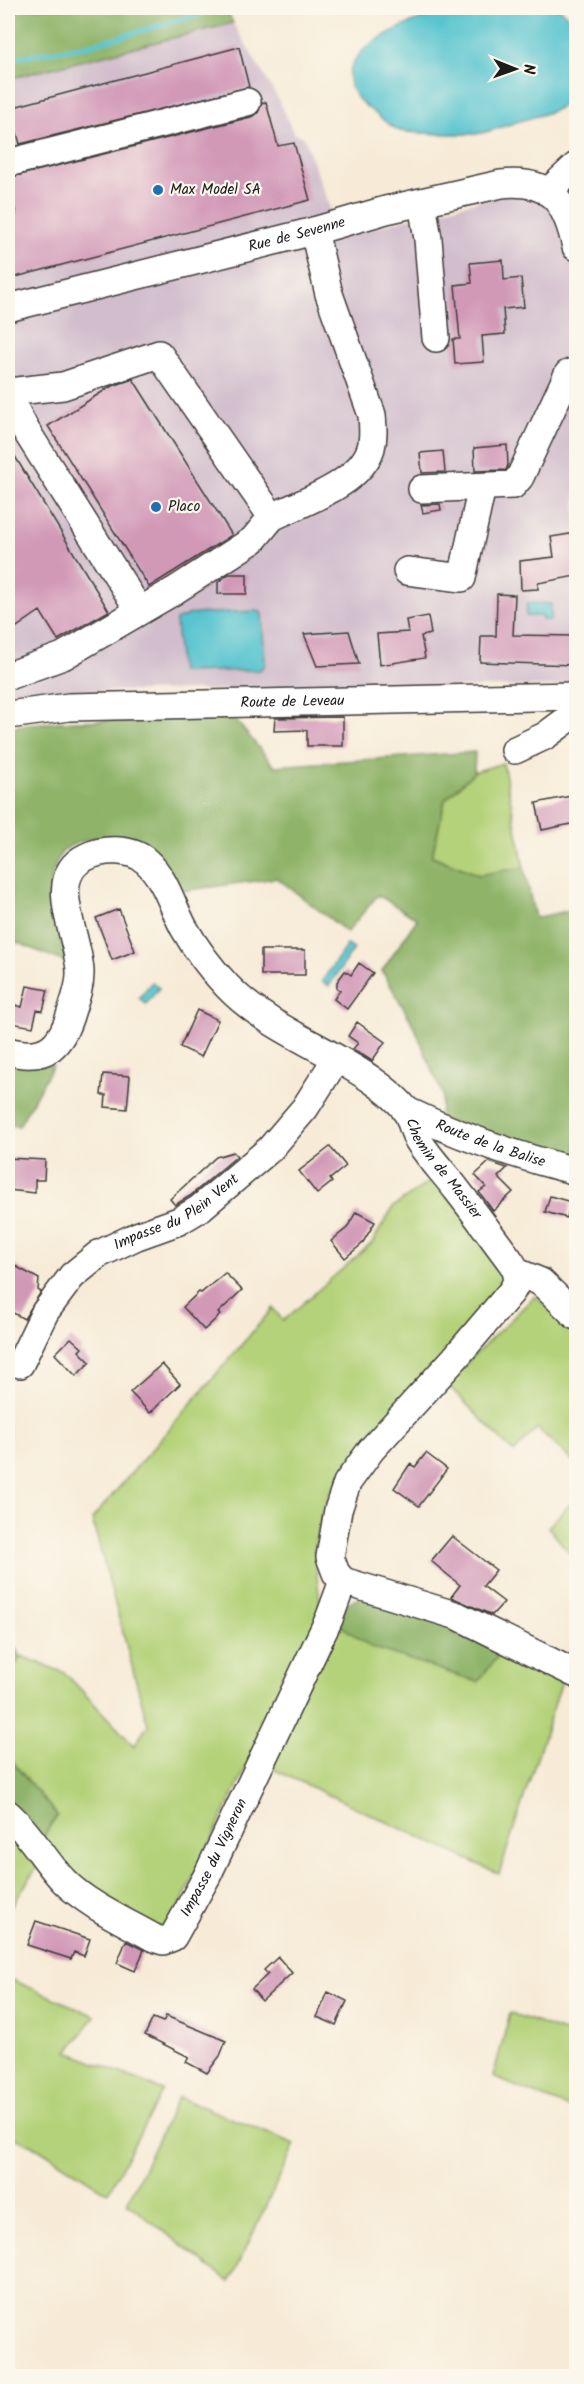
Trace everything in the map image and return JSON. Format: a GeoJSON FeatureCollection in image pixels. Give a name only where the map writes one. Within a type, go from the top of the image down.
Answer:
{"type":"FeatureCollection","features":[{"type":"Feature","properties":{"kind":"street"},"geometry":{"type":"LineString","coordinates":[[8,164],[247,102]]}},
{"type":"Feature","properties":{"kind":"street"},"geometry":{"type":"LineString","coordinates":[[576,166],[548,192],[561,202],[568,216],[576,247]]}},
{"type":"Feature","properties":{"kind":"street","name":"Rue de Sevenne"},"geometry":{"type":"LineString","coordinates":[[8,308],[314,231],[338,222],[501,184],[518,182],[548,192]]}},
{"type":"Feature","properties":{"kind":"street"},"geometry":{"type":"LineString","coordinates":[[422,202],[428,239],[436,338]]}},
{"type":"Feature","properties":{"kind":"street"},"geometry":{"type":"LineString","coordinates":[[8,676],[63,656],[174,591],[253,540],[272,517],[347,480],[363,465],[371,450],[374,435],[372,415],[329,294],[314,231]]}},
{"type":"Feature","properties":{"kind":"street"},"geometry":{"type":"LineString","coordinates":[[139,610],[25,429],[8,394],[63,386],[159,354],[272,517]]}},
{"type":"Feature","properties":{"kind":"street"},"geometry":{"type":"LineString","coordinates":[[422,489],[513,485],[520,477],[568,374],[576,371]]}},
{"type":"Feature","properties":{"kind":"street"},"geometry":{"type":"LineString","coordinates":[[407,571],[462,578],[482,487]]}},
{"type":"Feature","properties":{"kind":"street","name":"Route de Leveau"},"geometry":{"type":"LineString","coordinates":[[8,715],[69,707],[576,696]]}},
{"type":"Feature","properties":{"kind":"street"},"geometry":{"type":"LineString","coordinates":[[515,750],[545,736],[576,713]]}},
{"type":"Feature","properties":{"kind":"street","name":"Chemin de Massier"},"geometry":{"type":"LineString","coordinates":[[8,1051],[26,1054],[46,1052],[55,1046],[68,1023],[79,986],[80,972],[79,956],[65,906],[69,872],[75,863],[88,855],[103,852],[134,854],[153,868],[165,886],[184,927],[204,959],[229,988],[261,1014],[372,1080],[405,1110],[418,1142],[478,1216],[519,1273]]}},
{"type":"Feature","properties":{"kind":"street","name":"Impasse du Plein Vent"},"geometry":{"type":"LineString","coordinates":[[20,1364],[45,1312],[72,1276],[99,1254],[137,1236],[179,1221],[199,1209],[270,1149],[305,1108],[336,1059]]}},
{"type":"Feature","properties":{"kind":"street","name":"Route de la Balise"},"geometry":{"type":"LineString","coordinates":[[405,1110],[443,1128],[520,1157],[576,1172]]}},
{"type":"Feature","properties":{"kind":"street"},"geometry":{"type":"LineString","coordinates":[[576,1316],[541,1282],[519,1273],[512,1291],[455,1358],[370,1450],[347,1484],[331,1538],[330,1557],[336,1573],[343,1581],[458,1616],[576,1674]]}},
{"type":"Feature","properties":{"kind":"street","name":"Impasse du Vigneron"},"geometry":{"type":"LineString","coordinates":[[8,1814],[20,1824],[66,1883],[88,1899],[154,1938],[163,1941],[173,1936],[207,1876],[329,1619],[343,1581]]}},
{"type":"Feature","properties":{"kind":"shaded area"},"geometry":{"type":"Polygon","coordinates":[[[233,23],[278,99],[294,134],[304,137],[340,236],[576,176],[576,686],[32,692],[8,703],[8,79],[233,23]]]}},
{"type":"Feature","properties":{"kind":"green space"},"geometry":{"type":"Polygon","coordinates":[[[8,8],[226,8],[233,23],[8,79],[8,8]]]}},
{"type":"Feature","properties":{"kind":"green space"},"geometry":{"type":"Polygon","coordinates":[[[234,718],[274,766],[475,752],[474,772],[445,800],[432,856],[479,875],[524,867],[535,918],[576,909],[576,1163],[439,1119],[443,1096],[414,1026],[382,971],[417,919],[378,895],[347,932],[277,878],[182,891],[161,861],[110,839],[94,839],[69,847],[60,855],[54,868],[52,896],[54,911],[72,965],[8,939],[8,729],[26,724],[78,721],[234,718]]]}},
{"type":"Feature","properties":{"kind":"green space"},"geometry":{"type":"Polygon","coordinates":[[[503,763],[524,867],[479,875],[432,856],[445,800],[474,772],[503,763]]]}},
{"type":"Feature","properties":{"kind":"green space"},"geometry":{"type":"Polygon","coordinates":[[[8,1060],[53,1065],[19,1126],[8,1125],[8,1060]]]}},
{"type":"Feature","properties":{"kind":"green space"},"geometry":{"type":"Polygon","coordinates":[[[436,1177],[500,1257],[507,1282],[331,1490],[321,1518],[314,1549],[321,1612],[169,1928],[155,1926],[76,1884],[41,1841],[57,1815],[8,1757],[8,1677],[21,1656],[65,1673],[134,1746],[148,1725],[92,1519],[273,1308],[283,1321],[372,1243],[393,1207],[436,1177]]]}},
{"type":"Feature","properties":{"kind":"green space"},"geometry":{"type":"Polygon","coordinates":[[[535,1296],[576,1332],[576,1464],[537,1428],[514,1453],[446,1383],[535,1296]]]}},
{"type":"Feature","properties":{"kind":"green space"},"geometry":{"type":"Polygon","coordinates":[[[576,1498],[576,1561],[548,1527],[576,1498]]]}},
{"type":"Feature","properties":{"kind":"green space"},"geometry":{"type":"Polygon","coordinates":[[[363,1597],[506,1645],[478,1682],[371,1647],[337,1623],[349,1602],[363,1597]]]}},
{"type":"Feature","properties":{"kind":"green space"},"geometry":{"type":"Polygon","coordinates":[[[337,1623],[506,1645],[563,1678],[499,1874],[266,1766],[337,1623]]]}},
{"type":"Feature","properties":{"kind":"green space"},"geometry":{"type":"Polygon","coordinates":[[[8,1640],[21,1656],[8,1677],[8,1640]]]}},
{"type":"Feature","properties":{"kind":"green space"},"geometry":{"type":"Polygon","coordinates":[[[8,1757],[57,1815],[41,1841],[8,1806],[8,1757]]]}},
{"type":"Feature","properties":{"kind":"green space"},"geometry":{"type":"Polygon","coordinates":[[[8,1822],[39,1864],[8,1912],[8,1822]]]}},
{"type":"Feature","properties":{"kind":"green space"},"geometry":{"type":"Polygon","coordinates":[[[8,1978],[95,2016],[68,2052],[163,2090],[108,2193],[38,2148],[8,2135],[8,1978]]]}},
{"type":"Feature","properties":{"kind":"green space"},"geometry":{"type":"Polygon","coordinates":[[[510,2013],[576,2036],[576,2111],[493,2077],[510,2013]]]}},
{"type":"Feature","properties":{"kind":"green space"},"geometry":{"type":"Polygon","coordinates":[[[178,2097],[295,2144],[230,2282],[127,2203],[178,2097]]]}},
{"type":"Feature","properties":{"kind":"water"},"geometry":{"type":"Polygon","coordinates":[[[462,8],[560,8],[572,22],[576,35],[576,93],[565,104],[551,112],[476,134],[398,130],[372,111],[353,92],[349,74],[357,57],[374,42],[420,20],[462,8]]]}},
{"type":"Feature","properties":{"kind":"water"},"geometry":{"type":"Polygon","coordinates":[[[527,603],[551,604],[551,620],[542,620],[542,616],[526,616],[527,603]]]}},
{"type":"Feature","properties":{"kind":"water"},"geometry":{"type":"Polygon","coordinates":[[[259,611],[262,614],[265,664],[260,670],[180,672],[176,620],[191,614],[259,611]]]}},
{"type":"Feature","properties":{"kind":"water"},"geometry":{"type":"Polygon","coordinates":[[[347,945],[354,949],[329,986],[322,981],[347,945]]]}},
{"type":"Feature","properties":{"kind":"water"},"geometry":{"type":"Polygon","coordinates":[[[152,982],[159,988],[146,1004],[139,998],[152,982]]]}},
{"type":"Feature","properties":{"kind":"building"},"geometry":{"type":"Polygon","coordinates":[[[239,47],[249,87],[20,144],[10,108],[239,47]]]}},
{"type":"Feature","properties":{"kind":"building","name":"Max Model SA"},"geometry":{"type":"Polygon","coordinates":[[[266,102],[278,146],[294,143],[310,200],[8,279],[8,217],[16,215],[8,178],[251,117],[258,113],[262,103],[266,102]]]}},
{"type":"Feature","properties":{"kind":"building"},"geometry":{"type":"Polygon","coordinates":[[[503,260],[504,280],[521,278],[524,307],[503,309],[505,334],[482,336],[484,362],[455,364],[453,339],[460,339],[455,285],[472,283],[470,263],[503,260]]]}},
{"type":"Feature","properties":{"kind":"building","name":"Placo"},"geometry":{"type":"Polygon","coordinates":[[[133,379],[232,535],[149,587],[48,426],[110,387],[133,379]]]}},
{"type":"Feature","properties":{"kind":"building"},"geometry":{"type":"Polygon","coordinates":[[[8,445],[109,611],[58,640],[40,611],[8,633],[8,445]]]}},
{"type":"Feature","properties":{"kind":"building"},"geometry":{"type":"Polygon","coordinates":[[[507,445],[506,470],[475,471],[474,448],[507,445]]]}},
{"type":"Feature","properties":{"kind":"building"},"geometry":{"type":"Polygon","coordinates":[[[443,451],[445,472],[422,473],[420,453],[443,451]]]}},
{"type":"Feature","properties":{"kind":"building"},"geometry":{"type":"Polygon","coordinates":[[[440,504],[441,510],[423,513],[421,505],[440,504]]]}},
{"type":"Feature","properties":{"kind":"building"},"geometry":{"type":"Polygon","coordinates":[[[576,533],[576,576],[538,583],[538,589],[521,590],[520,561],[554,557],[551,537],[576,533]]]}},
{"type":"Feature","properties":{"kind":"building"},"geometry":{"type":"Polygon","coordinates":[[[229,574],[247,574],[247,594],[218,594],[218,582],[229,574]]]}},
{"type":"Feature","properties":{"kind":"building"},"geometry":{"type":"Polygon","coordinates":[[[497,594],[515,595],[513,635],[576,636],[576,665],[480,662],[481,636],[496,636],[497,594]]]}},
{"type":"Feature","properties":{"kind":"building"},"geometry":{"type":"Polygon","coordinates":[[[428,616],[431,634],[421,636],[425,658],[380,665],[377,634],[408,632],[406,620],[428,616]]]}},
{"type":"Feature","properties":{"kind":"building"},"geometry":{"type":"Polygon","coordinates":[[[349,631],[359,664],[317,666],[304,634],[349,631]]]}},
{"type":"Feature","properties":{"kind":"building"},"geometry":{"type":"Polygon","coordinates":[[[343,717],[343,746],[307,746],[307,730],[274,731],[275,718],[343,717]]]}},
{"type":"Feature","properties":{"kind":"building"},"geometry":{"type":"Polygon","coordinates":[[[576,795],[576,823],[542,830],[536,803],[576,795]]]}},
{"type":"Feature","properties":{"kind":"building"},"geometry":{"type":"Polygon","coordinates":[[[119,909],[135,951],[112,960],[96,918],[119,909]]]}},
{"type":"Feature","properties":{"kind":"building"},"geometry":{"type":"Polygon","coordinates":[[[261,950],[305,950],[305,975],[261,975],[261,950]]]}},
{"type":"Feature","properties":{"kind":"building"},"geometry":{"type":"Polygon","coordinates":[[[359,963],[373,973],[347,1009],[334,999],[340,990],[337,988],[337,982],[345,971],[351,975],[359,963]]]}},
{"type":"Feature","properties":{"kind":"building"},"geometry":{"type":"Polygon","coordinates":[[[27,986],[48,990],[43,1011],[37,1010],[33,1027],[11,1023],[15,1005],[22,1007],[27,986]]]}},
{"type":"Feature","properties":{"kind":"building"},"geometry":{"type":"Polygon","coordinates":[[[197,1010],[218,1020],[201,1057],[180,1047],[197,1010]]]}},
{"type":"Feature","properties":{"kind":"building"},"geometry":{"type":"Polygon","coordinates":[[[357,1022],[385,1042],[372,1061],[353,1049],[358,1043],[348,1036],[357,1022]]]}},
{"type":"Feature","properties":{"kind":"building"},"geometry":{"type":"Polygon","coordinates":[[[103,1074],[130,1076],[127,1109],[105,1107],[106,1095],[101,1095],[103,1074]]]}},
{"type":"Feature","properties":{"kind":"building"},"geometry":{"type":"Polygon","coordinates":[[[330,1147],[346,1166],[317,1194],[299,1171],[330,1147]]]}},
{"type":"Feature","properties":{"kind":"building"},"geometry":{"type":"Polygon","coordinates":[[[233,1152],[237,1156],[190,1196],[175,1205],[170,1199],[216,1157],[233,1152]]]}},
{"type":"Feature","properties":{"kind":"building"},"geometry":{"type":"Polygon","coordinates":[[[8,1158],[45,1160],[44,1180],[35,1180],[35,1193],[8,1190],[8,1158]]]}},
{"type":"Feature","properties":{"kind":"building"},"geometry":{"type":"Polygon","coordinates":[[[489,1162],[507,1168],[498,1177],[513,1192],[493,1211],[479,1192],[486,1187],[475,1175],[489,1162]]]}},
{"type":"Feature","properties":{"kind":"building"},"geometry":{"type":"Polygon","coordinates":[[[550,1196],[571,1202],[567,1218],[545,1212],[550,1196]]]}},
{"type":"Feature","properties":{"kind":"building"},"geometry":{"type":"Polygon","coordinates":[[[356,1212],[375,1222],[362,1244],[345,1258],[331,1241],[347,1228],[356,1212]]]}},
{"type":"Feature","properties":{"kind":"building"},"geometry":{"type":"Polygon","coordinates":[[[8,1262],[39,1279],[38,1290],[41,1292],[24,1319],[8,1310],[8,1262]]]}},
{"type":"Feature","properties":{"kind":"building"},"geometry":{"type":"Polygon","coordinates":[[[225,1273],[242,1290],[204,1330],[183,1307],[225,1273]]]}},
{"type":"Feature","properties":{"kind":"building"},"geometry":{"type":"Polygon","coordinates":[[[71,1338],[82,1348],[79,1351],[90,1362],[76,1376],[55,1354],[71,1338]]]}},
{"type":"Feature","properties":{"kind":"building"},"geometry":{"type":"Polygon","coordinates":[[[162,1364],[180,1384],[150,1413],[130,1392],[162,1364]]]}},
{"type":"Feature","properties":{"kind":"building"},"geometry":{"type":"Polygon","coordinates":[[[426,1453],[447,1469],[419,1506],[394,1488],[410,1464],[415,1467],[426,1453]]]}},
{"type":"Feature","properties":{"kind":"building"},"geometry":{"type":"Polygon","coordinates":[[[452,1536],[496,1570],[483,1586],[504,1602],[492,1615],[451,1597],[460,1585],[431,1561],[452,1536]]]}},
{"type":"Feature","properties":{"kind":"building"},"geometry":{"type":"Polygon","coordinates":[[[36,1921],[90,1939],[84,1956],[74,1952],[71,1959],[27,1945],[36,1921]]]}},
{"type":"Feature","properties":{"kind":"building"},"geometry":{"type":"Polygon","coordinates":[[[126,1941],[144,1950],[135,1971],[117,1963],[126,1941]]]}},
{"type":"Feature","properties":{"kind":"building"},"geometry":{"type":"Polygon","coordinates":[[[278,1957],[292,1973],[262,2001],[252,1989],[268,1974],[264,1970],[278,1957]]]}},
{"type":"Feature","properties":{"kind":"building"},"geometry":{"type":"Polygon","coordinates":[[[328,1992],[347,2001],[336,2025],[317,2017],[328,1992]]]}},
{"type":"Feature","properties":{"kind":"building"},"geometry":{"type":"Polygon","coordinates":[[[166,2016],[226,2041],[220,2056],[207,2073],[186,2062],[189,2057],[145,2035],[153,2018],[163,2022],[166,2016]]]}},
{"type":"Feature","properties":{"kind":"waterway"},"geometry":{"type":"LineString","coordinates":[[8,56],[14,58],[86,46],[223,8]]}},
{"type":"Feature","properties":{"kind":"place","name":"Max Model SA"},"geometry":{"type":"Point","coordinates":[158,190]}},
{"type":"Feature","properties":{"kind":"place","name":"Placo"},"geometry":{"type":"Point","coordinates":[156,507]}}]}
